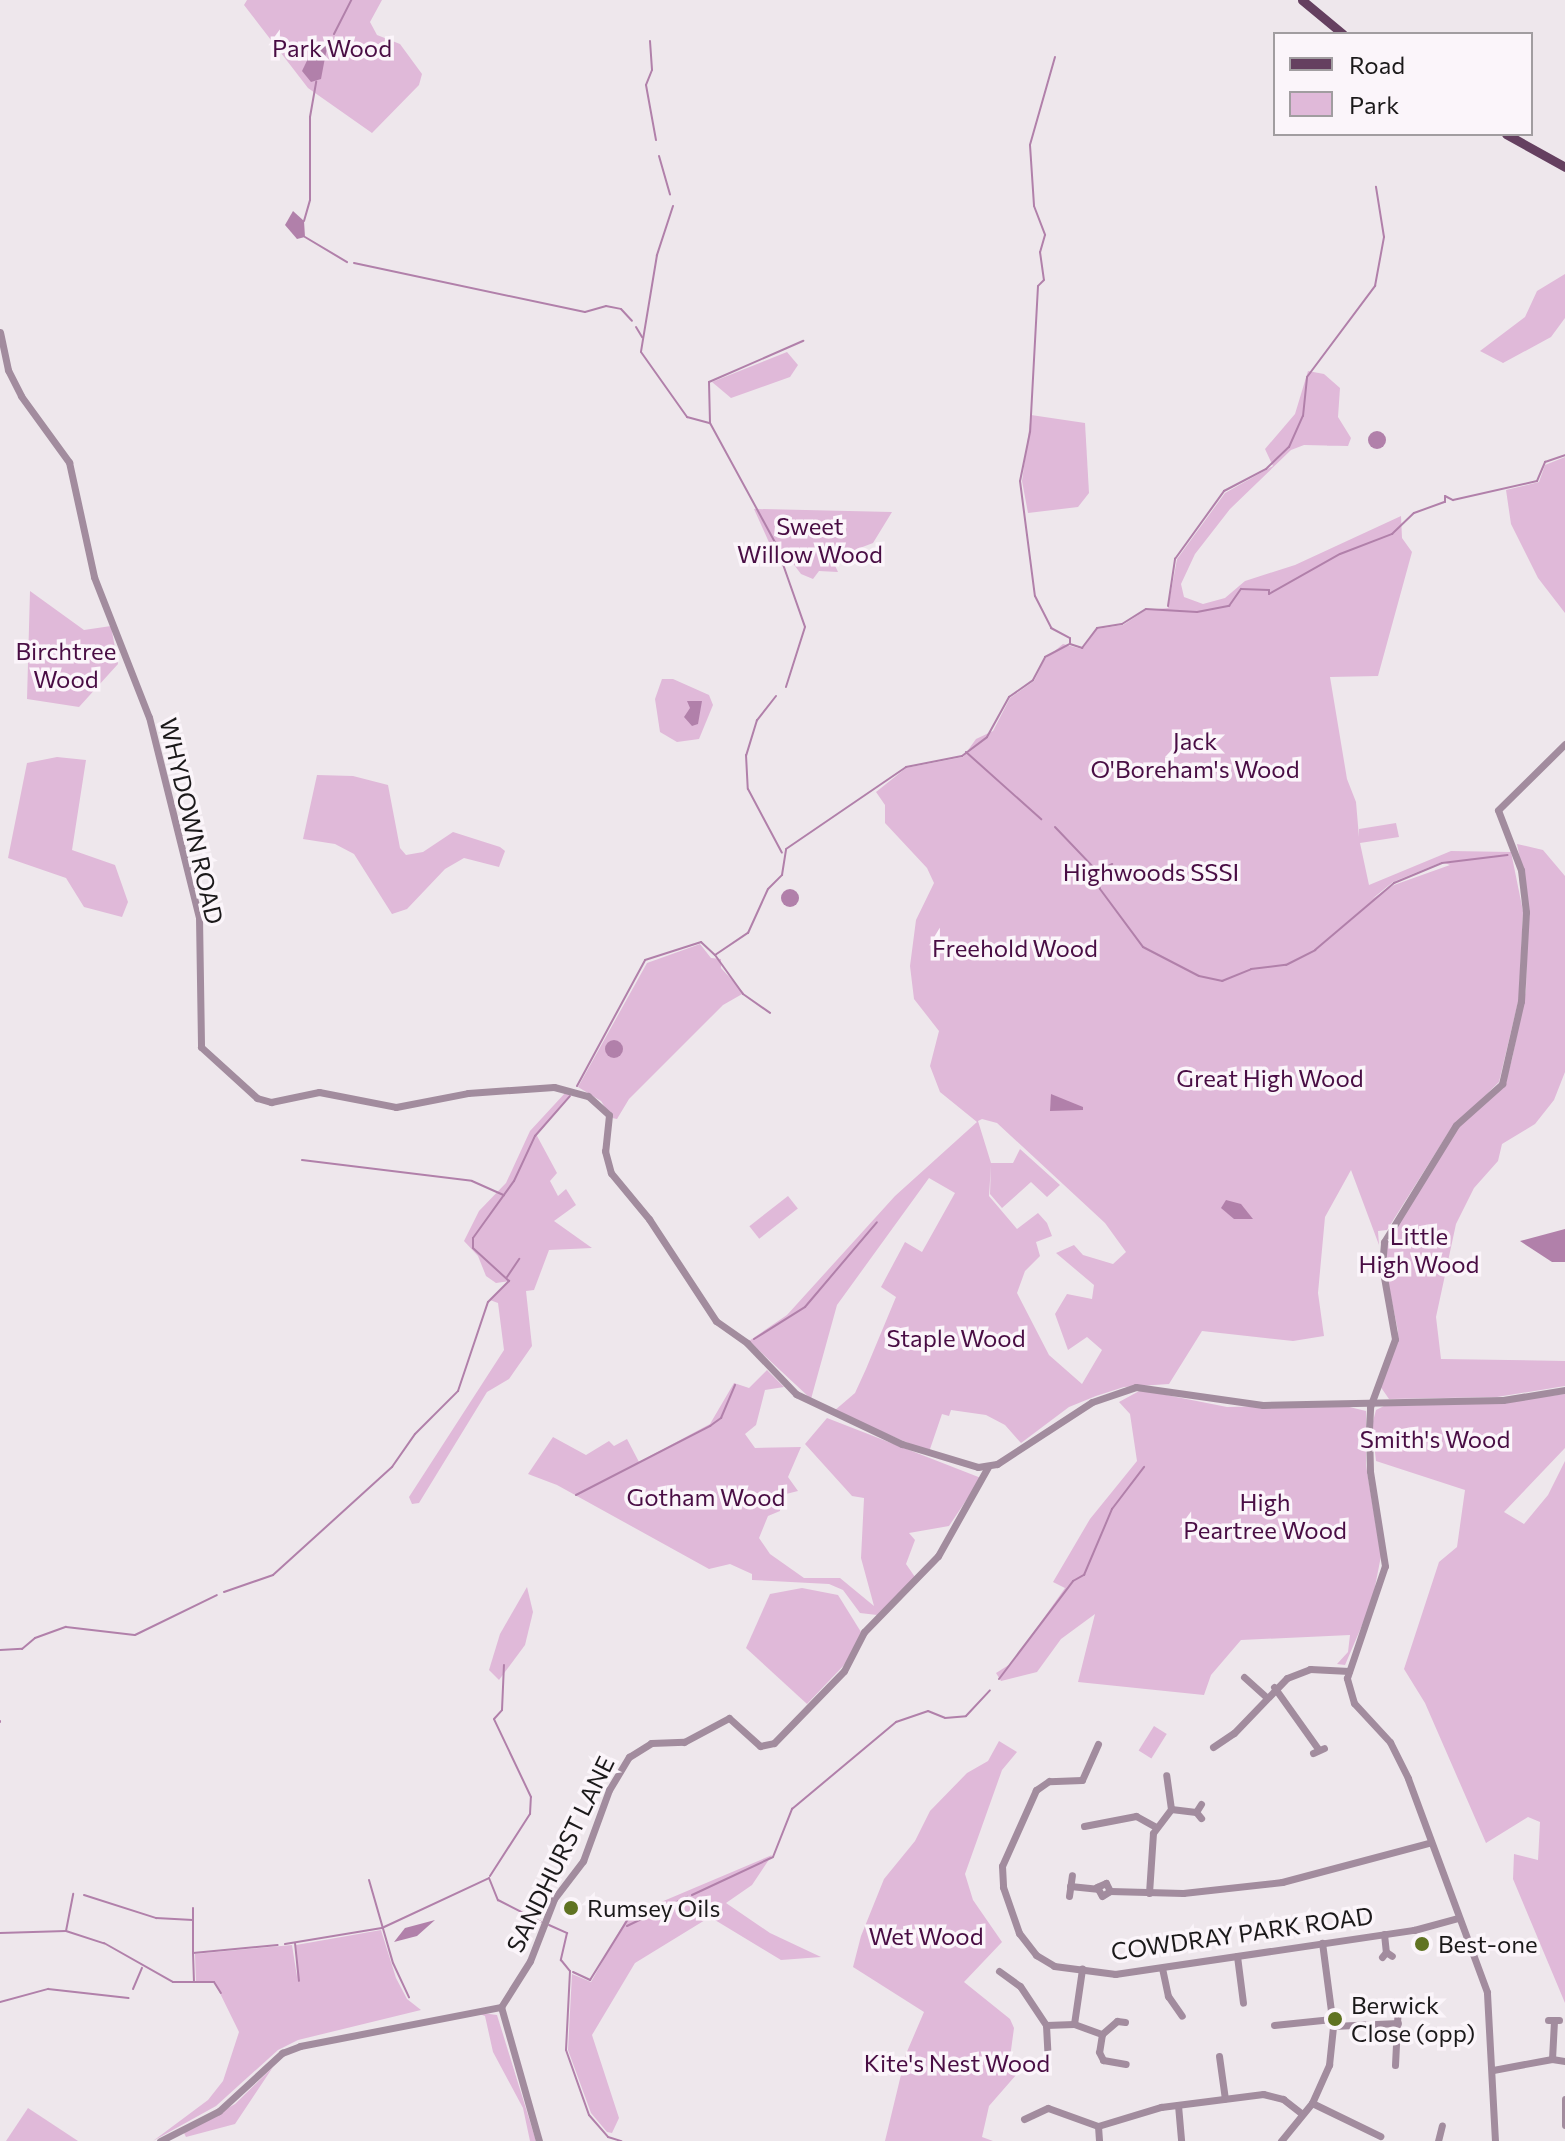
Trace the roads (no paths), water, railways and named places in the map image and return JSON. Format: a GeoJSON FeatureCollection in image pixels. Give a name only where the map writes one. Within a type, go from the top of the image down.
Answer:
{"type":"FeatureCollection","features":[{"type":"Feature","properties":{"kind":"main road"},"geometry":{"type":"LineString","coordinates":[[1302,0],[1341,32]]}},
{"type":"Feature","properties":{"kind":"main road"},"geometry":{"type":"LineString","coordinates":[[1510,136],[1565,167]]}},
{"type":"Feature","properties":{"kind":"street","name":"WHYDOWN ROAD"},"geometry":{"type":"LineString","coordinates":[[0,332],[8,370],[21,396],[69,462],[94,577],[149,717],[199,917],[202,1051],[240,1085],[271,1102],[319,1092],[396,1107],[468,1093],[554,1087],[574,1090],[609,1115],[606,1164],[716,1321],[747,1343],[796,1394],[914,1449],[988,1467]]}},
{"type":"Feature","properties":{"kind":"street"},"geometry":{"type":"LineString","coordinates":[[1495,2141],[1487,1992],[1396,1751],[1354,1703],[1349,1671],[1385,1566],[1370,1471],[1374,1402],[1395,1339],[1382,1266],[1384,1242],[1456,1125],[1502,1084],[1521,1001],[1524,885],[1498,810],[1565,744]]}},
{"type":"Feature","properties":{"kind":"street"},"geometry":{"type":"LineString","coordinates":[[988,1467],[1092,1402],[1136,1387],[1179,1390],[1220,1403],[1503,1400],[1565,1390]]}},
{"type":"Feature","properties":{"kind":"street","name":"SANDHURST LANE"},"geometry":{"type":"LineString","coordinates":[[501,2007],[530,1961],[554,1899],[583,1861],[609,1790],[629,1757],[651,1743],[684,1742],[729,1718],[760,1746],[774,1743],[844,1671],[864,1632],[938,1556],[988,1467]]}},
{"type":"Feature","properties":{"kind":"street"},"geometry":{"type":"LineString","coordinates":[[1210,1748],[1234,1733],[1274,1687],[1310,1669],[1349,1671]]}},
{"type":"Feature","properties":{"kind":"street"},"geometry":{"type":"LineString","coordinates":[[1244,1677],[1265,1696]]}},
{"type":"Feature","properties":{"kind":"street"},"geometry":{"type":"LineString","coordinates":[[1274,1687],[1319,1750]]}},
{"type":"Feature","properties":{"kind":"street","name":"COWDRAY PARK ROAD"},"geometry":{"type":"LineString","coordinates":[[1099,1751],[1082,1780],[1043,1783],[1021,1820],[1002,1877],[1019,1933],[1036,1955],[1054,1966],[1115,1974],[1384,1934],[1458,1918]]}},
{"type":"Feature","properties":{"kind":"street"},"geometry":{"type":"LineString","coordinates":[[1149,1893],[1156,1827],[1171,1809],[1167,1779],[1160,1786]]}},
{"type":"Feature","properties":{"kind":"street"},"geometry":{"type":"LineString","coordinates":[[1171,1809],[1199,1811]]}},
{"type":"Feature","properties":{"kind":"street"},"geometry":{"type":"LineString","coordinates":[[1089,1830],[1136,1816],[1156,1827]]}},
{"type":"Feature","properties":{"kind":"street"},"geometry":{"type":"LineString","coordinates":[[1021,1820],[1030,1824]]}},
{"type":"Feature","properties":{"kind":"street"},"geometry":{"type":"LineString","coordinates":[[1070,1886],[1097,1889],[1102,1896],[1110,1891],[1149,1893],[1282,1882],[1429,1843]]}},
{"type":"Feature","properties":{"kind":"street"},"geometry":{"type":"LineString","coordinates":[[1069,1896],[1072,1875]]}},
{"type":"Feature","properties":{"kind":"street"},"geometry":{"type":"LineString","coordinates":[[1384,1934],[1386,1955]]}},
{"type":"Feature","properties":{"kind":"street"},"geometry":{"type":"LineString","coordinates":[[1281,2141],[1312,2103],[1329,2065],[1333,2023],[1322,1943]]}},
{"type":"Feature","properties":{"kind":"street"},"geometry":{"type":"LineString","coordinates":[[1237,1956],[1240,1998]]}},
{"type":"Feature","properties":{"kind":"street"},"geometry":{"type":"LineString","coordinates":[[1162,1968],[1181,2010]]}},
{"type":"Feature","properties":{"kind":"street"},"geometry":{"type":"LineString","coordinates":[[1074,2024],[1082,1969]]}},
{"type":"Feature","properties":{"kind":"street"},"geometry":{"type":"LineString","coordinates":[[999,1971],[1013,1974],[1046,2025],[1041,2048],[1048,2063]]}},
{"type":"Feature","properties":{"kind":"street"},"geometry":{"type":"LineString","coordinates":[[1387,2055],[1396,2060],[1398,2004]]}},
{"type":"Feature","properties":{"kind":"street"},"geometry":{"type":"LineString","coordinates":[[160,2141],[219,2111],[282,2053],[300,2046],[501,2007],[539,2141]]}},
{"type":"Feature","properties":{"kind":"street"},"geometry":{"type":"LineString","coordinates":[[1120,2018],[1102,2034],[1100,2063],[1126,2064]]}},
{"type":"Feature","properties":{"kind":"street"},"geometry":{"type":"LineString","coordinates":[[1552,2059],[1554,2021]]}},
{"type":"Feature","properties":{"kind":"street"},"geometry":{"type":"LineString","coordinates":[[1274,2025],[1398,2023]]}},
{"type":"Feature","properties":{"kind":"street"},"geometry":{"type":"LineString","coordinates":[[1046,2025],[1074,2024],[1102,2034]]}},
{"type":"Feature","properties":{"kind":"street"},"geometry":{"type":"LineString","coordinates":[[1493,2070],[1552,2059],[1565,2061]]}},
{"type":"Feature","properties":{"kind":"street"},"geometry":{"type":"LineString","coordinates":[[1218,2061],[1225,2099]]}},
{"type":"Feature","properties":{"kind":"street"},"geometry":{"type":"LineString","coordinates":[[1024,2119],[1042,2109],[1058,2109],[1098,2126],[1178,2105],[1274,2095],[1302,2114]]}},
{"type":"Feature","properties":{"kind":"street"},"geometry":{"type":"LineString","coordinates":[[1038,2099],[1042,2109]]}},
{"type":"Feature","properties":{"kind":"street"},"geometry":{"type":"LineString","coordinates":[[1565,2099],[1565,2125]]}},
{"type":"Feature","properties":{"kind":"street"},"geometry":{"type":"LineString","coordinates":[[1312,2103],[1380,2136]]}},
{"type":"Feature","properties":{"kind":"street"},"geometry":{"type":"LineString","coordinates":[[1178,2105],[1181,2141]]}},
{"type":"Feature","properties":{"kind":"street"},"geometry":{"type":"LineString","coordinates":[[1438,2141],[1442,2125]]}},
{"type":"Feature","properties":{"kind":"street"},"geometry":{"type":"LineString","coordinates":[[1098,2126],[1099,2141]]}},
{"type":"Feature","properties":{"kind":"waterway"},"geometry":{"type":"LineString","coordinates":[[334,34],[351,0]]}},
{"type":"Feature","properties":{"kind":"waterway"},"geometry":{"type":"LineString","coordinates":[[328,42],[331,38]]}},
{"type":"Feature","properties":{"kind":"waterway"},"geometry":{"type":"LineString","coordinates":[[650,41],[652,70],[646,85],[656,140]]}},
{"type":"Feature","properties":{"kind":"waterway"},"geometry":{"type":"LineString","coordinates":[[1055,57],[1030,145],[1034,206],[1045,235],[1040,252],[1044,280],[1038,286],[1030,432],[1020,481],[1035,596],[1051,628],[1070,638],[1070,644],[1082,648],[1097,628],[1122,624],[1146,609],[1197,612],[1229,606],[1241,589],[1269,590],[1269,594],[1340,554],[1392,534],[1414,513],[1445,502],[1445,496],[1453,500],[1537,481],[1545,462],[1565,455]]}},
{"type":"Feature","properties":{"kind":"waterway"},"geometry":{"type":"LineString","coordinates":[[304,221],[310,200],[310,117],[316,82]]}},
{"type":"Feature","properties":{"kind":"waterway"},"geometry":{"type":"LineString","coordinates":[[659,156],[670,194]]}},
{"type":"Feature","properties":{"kind":"waterway"},"geometry":{"type":"LineString","coordinates":[[1168,606],[1175,559],[1224,491],[1266,469],[1289,447],[1303,416],[1307,377],[1375,286],[1384,237],[1376,187]]}},
{"type":"Feature","properties":{"kind":"waterway"},"geometry":{"type":"LineString","coordinates":[[673,206],[657,255],[641,352],[687,417],[710,423],[777,546]]}},
{"type":"Feature","properties":{"kind":"waterway"},"geometry":{"type":"LineString","coordinates":[[305,237],[347,262]]}},
{"type":"Feature","properties":{"kind":"waterway"},"geometry":{"type":"LineString","coordinates":[[354,263],[585,312],[606,306],[621,309],[632,321]]}},
{"type":"Feature","properties":{"kind":"waterway"},"geometry":{"type":"LineString","coordinates":[[636,327],[642,337]]}},
{"type":"Feature","properties":{"kind":"waterway"},"geometry":{"type":"LineString","coordinates":[[710,423],[709,382],[803,341]]}},
{"type":"Feature","properties":{"kind":"waterway"},"geometry":{"type":"LineString","coordinates":[[779,553],[805,627],[786,687]]}},
{"type":"Feature","properties":{"kind":"waterway"},"geometry":{"type":"LineString","coordinates":[[577,1086],[645,960],[701,942],[715,955],[748,933],[768,889],[782,875],[786,849],[906,767],[962,756],[987,737],[1009,697],[1033,680],[1045,657],[1069,644]]}},
{"type":"Feature","properties":{"kind":"waterway"},"geometry":{"type":"LineString","coordinates":[[776,696],[757,720],[746,755],[748,789],[782,853]]}},
{"type":"Feature","properties":{"kind":"waterway"},"geometry":{"type":"LineString","coordinates":[[966,752],[1041,819]]}},
{"type":"Feature","properties":{"kind":"waterway"},"geometry":{"type":"LineString","coordinates":[[1055,827],[1097,871],[1100,889],[1143,947],[1199,976],[1222,981],[1251,969],[1286,965],[1315,950],[1394,883],[1442,863],[1508,855]]}},
{"type":"Feature","properties":{"kind":"waterway"},"geometry":{"type":"LineString","coordinates":[[1099,871],[1112,864]]}},
{"type":"Feature","properties":{"kind":"waterway"},"geometry":{"type":"LineString","coordinates":[[715,955],[743,994],[770,1013]]}},
{"type":"Feature","properties":{"kind":"waterway"},"geometry":{"type":"LineString","coordinates":[[224,1592],[273,1575],[392,1467],[415,1434],[458,1391],[488,1302],[509,1281],[473,1248],[473,1238],[514,1181],[535,1136],[570,1096]]}},
{"type":"Feature","properties":{"kind":"waterway"},"geometry":{"type":"LineString","coordinates":[[302,1160],[472,1181],[504,1195]]}},
{"type":"Feature","properties":{"kind":"waterway"},"geometry":{"type":"LineString","coordinates":[[754,1339],[805,1307],[877,1222]]}},
{"type":"Feature","properties":{"kind":"waterway"},"geometry":{"type":"LineString","coordinates":[[507,1277],[519,1259]]}},
{"type":"Feature","properties":{"kind":"waterway"},"geometry":{"type":"LineString","coordinates":[[576,1495],[710,1426],[721,1418],[735,1385]]}},
{"type":"Feature","properties":{"kind":"waterway"},"geometry":{"type":"LineString","coordinates":[[999,1679],[1073,1581],[1084,1575],[1112,1509],[1144,1467]]}},
{"type":"Feature","properties":{"kind":"waterway"},"geometry":{"type":"LineString","coordinates":[[0,1650],[22,1649],[35,1638],[66,1627],[135,1635],[217,1595]]}},
{"type":"Feature","properties":{"kind":"waterway"},"geometry":{"type":"LineString","coordinates":[[490,1876],[530,1814],[531,1797],[494,1719],[502,1710],[504,1665]]}},
{"type":"Feature","properties":{"kind":"waterway"},"geometry":{"type":"LineString","coordinates":[[692,1895],[773,1857],[792,1809],[896,1722],[928,1711],[945,1718],[966,1716],[990,1690]]}},
{"type":"Feature","properties":{"kind":"waterway"},"geometry":{"type":"LineString","coordinates":[[285,1944],[382,1928],[489,1878],[498,1900],[541,1922]]}},
{"type":"Feature","properties":{"kind":"waterway"},"geometry":{"type":"LineString","coordinates":[[369,1880],[393,1963],[409,1998]]}},
{"type":"Feature","properties":{"kind":"waterway"},"geometry":{"type":"LineString","coordinates":[[66,1931],[73,1894]]}},
{"type":"Feature","properties":{"kind":"waterway"},"geometry":{"type":"LineString","coordinates":[[84,1895],[156,1918],[193,1920],[193,1953]]}},
{"type":"Feature","properties":{"kind":"waterway"},"geometry":{"type":"LineString","coordinates":[[627,1926],[687,1897]]}},
{"type":"Feature","properties":{"kind":"waterway"},"geometry":{"type":"LineString","coordinates":[[193,1908],[193,1919]]}},
{"type":"Feature","properties":{"kind":"waterway"},"geometry":{"type":"LineString","coordinates":[[573,1972],[590,1980],[628,1919]]}},
{"type":"Feature","properties":{"kind":"waterway"},"geometry":{"type":"LineString","coordinates":[[549,1925],[567,1933],[561,1960],[570,1971],[566,2050],[589,2115],[608,2137],[621,2141]]}},
{"type":"Feature","properties":{"kind":"waterway"},"geometry":{"type":"LineString","coordinates":[[0,1933],[66,1931],[104,1943],[173,1982],[214,1982],[221,1993]]}},
{"type":"Feature","properties":{"kind":"waterway"},"geometry":{"type":"LineString","coordinates":[[295,1943],[299,1981]]}},
{"type":"Feature","properties":{"kind":"waterway"},"geometry":{"type":"LineString","coordinates":[[194,1982],[193,1953],[278,1945]]}},
{"type":"Feature","properties":{"kind":"waterway"},"geometry":{"type":"LineString","coordinates":[[133,1989],[142,1968]]}},
{"type":"Feature","properties":{"kind":"waterway"},"geometry":{"type":"LineString","coordinates":[[0,2002],[48,1989],[128,1998]]}},
{"type":"Feature","properties":{"kind":"place","name":"Rumsey Oils"},"geometry":{"type":"Point","coordinates":[571,1908]}},
{"type":"Feature","properties":{"kind":"place","name":"Best-one"},"geometry":{"type":"Point","coordinates":[1422,1944]}},
{"type":"Feature","properties":{"kind":"place","name":"Berwick Close (opp)"},"geometry":{"type":"Point","coordinates":[1335,2019]}},
{"type":"Feature","properties":{"kind":"park label","name":"Park Wood"},"geometry":{"type":"Point","coordinates":[332,48]}},
{"type":"Feature","properties":{"kind":"park label","name":"Sweet Willow Wood"},"geometry":{"type":"Point","coordinates":[810,540]}},
{"type":"Feature","properties":{"kind":"park label","name":"Birchtree Wood"},"geometry":{"type":"Point","coordinates":[66,665]}},
{"type":"Feature","properties":{"kind":"park label","name":"Jack O'Boreham's Wood"},"geometry":{"type":"Point","coordinates":[1195,755]}},
{"type":"Feature","properties":{"kind":"park label","name":"Highwoods SSSI"},"geometry":{"type":"Point","coordinates":[1151,872]}},
{"type":"Feature","properties":{"kind":"park label","name":"Freehold Wood"},"geometry":{"type":"Point","coordinates":[1015,948]}},
{"type":"Feature","properties":{"kind":"park label","name":"Great High Wood"},"geometry":{"type":"Point","coordinates":[1270,1078]}},
{"type":"Feature","properties":{"kind":"park label","name":"Little High Wood"},"geometry":{"type":"Point","coordinates":[1419,1250]}},
{"type":"Feature","properties":{"kind":"park label","name":"Staple Wood"},"geometry":{"type":"Point","coordinates":[956,1338]}},
{"type":"Feature","properties":{"kind":"park label","name":"Smith's Wood"},"geometry":{"type":"Point","coordinates":[1435,1439]}},
{"type":"Feature","properties":{"kind":"park label","name":"Gotham Wood"},"geometry":{"type":"Point","coordinates":[706,1497]}},
{"type":"Feature","properties":{"kind":"park label","name":"High Peartree Wood"},"geometry":{"type":"Point","coordinates":[1265,1516]}},
{"type":"Feature","properties":{"kind":"park label","name":"Wet Wood"},"geometry":{"type":"Point","coordinates":[926,1936]}},
{"type":"Feature","properties":{"kind":"park label","name":"Kite's Nest Wood"},"geometry":{"type":"Point","coordinates":[957,2063]}}]}
